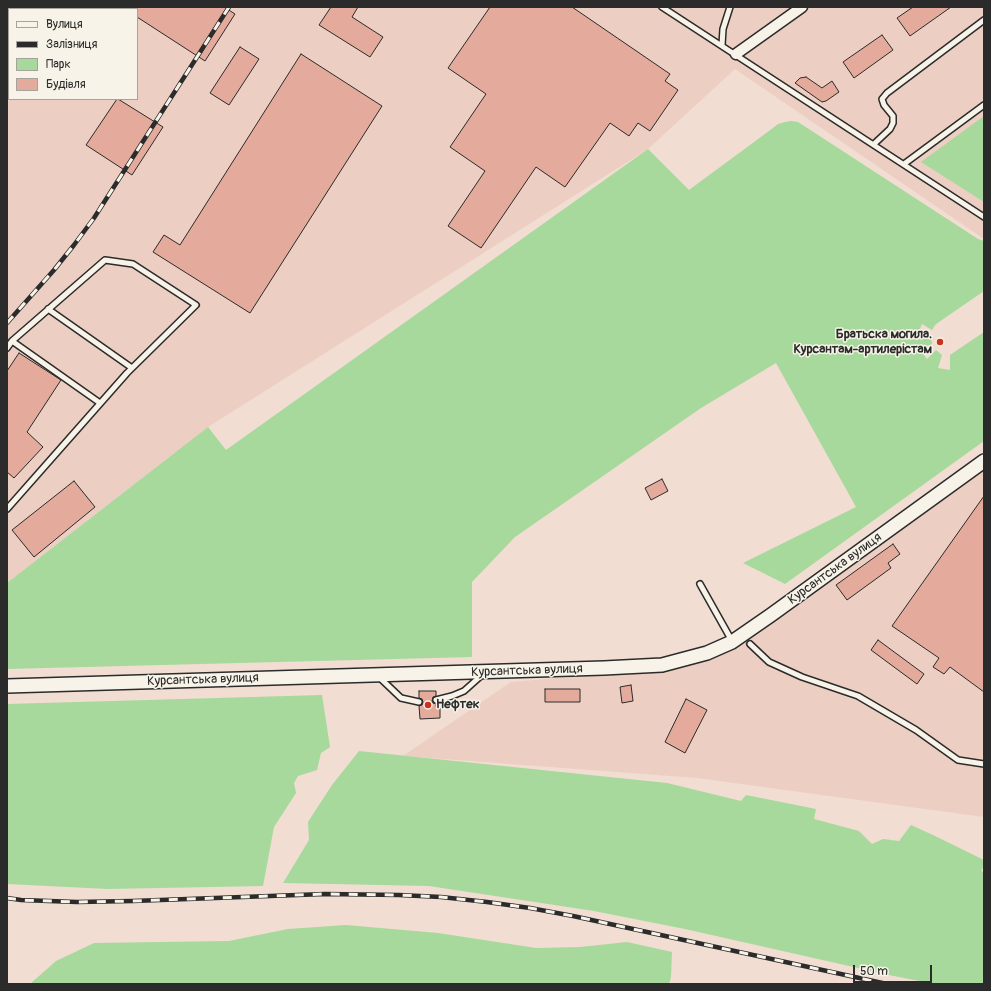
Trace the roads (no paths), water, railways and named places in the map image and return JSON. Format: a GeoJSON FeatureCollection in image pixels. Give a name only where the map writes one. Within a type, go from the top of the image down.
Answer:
{"type":"FeatureCollection","features":[{"type":"Feature","properties":{"kind":"street"},"geometry":{"type":"LineString","coordinates":[[736,54],[802,7]]}},
{"type":"Feature","properties":{"kind":"street","name":"Курсантська вулиця"},"geometry":{"type":"LineString","coordinates":[[7,686],[485,672],[662,665],[707,653],[732,642],[984,461]]}},
{"type":"Feature","properties":{"kind":"lane"},"geometry":{"type":"LineString","coordinates":[[662,7],[984,217]]}},
{"type":"Feature","properties":{"kind":"lane"},"geometry":{"type":"LineString","coordinates":[[722,45],[723,28],[730,7]]}},
{"type":"Feature","properties":{"kind":"lane"},"geometry":{"type":"LineString","coordinates":[[874,144],[890,129],[893,123],[894,116],[884,105],[882,99],[887,93],[984,20]]}},
{"type":"Feature","properties":{"kind":"lane"},"geometry":{"type":"LineString","coordinates":[[904,164],[984,105]]}},
{"type":"Feature","properties":{"kind":"lane"},"geometry":{"type":"LineString","coordinates":[[7,348],[12,341],[105,260],[133,264],[196,305],[132,368],[7,509]]}},
{"type":"Feature","properties":{"kind":"lane"},"geometry":{"type":"LineString","coordinates":[[48,310],[132,368]]}},
{"type":"Feature","properties":{"kind":"lane"},"geometry":{"type":"LineString","coordinates":[[12,341],[100,403]]}},
{"type":"Feature","properties":{"kind":"lane"},"geometry":{"type":"LineString","coordinates":[[700,584],[732,642]]}},
{"type":"Feature","properties":{"kind":"lane"},"geometry":{"type":"LineString","coordinates":[[750,644],[769,662],[802,677],[858,696],[916,730],[958,760],[984,764]]}},
{"type":"Feature","properties":{"kind":"lane"},"geometry":{"type":"LineString","coordinates":[[436,700],[452,696],[464,690],[485,672]]}},
{"type":"Feature","properties":{"kind":"lane"},"geometry":{"type":"LineString","coordinates":[[377,675],[401,698],[419,702]]}},
{"type":"Feature","properties":{"kind":"railway"},"geometry":{"type":"LineString","coordinates":[[7,323],[54,270],[94,218],[229,7]]}},
{"type":"Feature","properties":{"kind":"railway"},"geometry":{"type":"LineString","coordinates":[[7,898],[77,902],[325,894],[441,897],[530,908],[573,916],[887,984]]}},
{"type":"Feature","properties":{"kind":"place","name":"Братьска могила. Курсантам-артилерістам"},"geometry":{"type":"Point","coordinates":[940,342]}},
{"type":"Feature","properties":{"kind":"place","name":"Нефтек"},"geometry":{"type":"Point","coordinates":[428,705]}}]}
